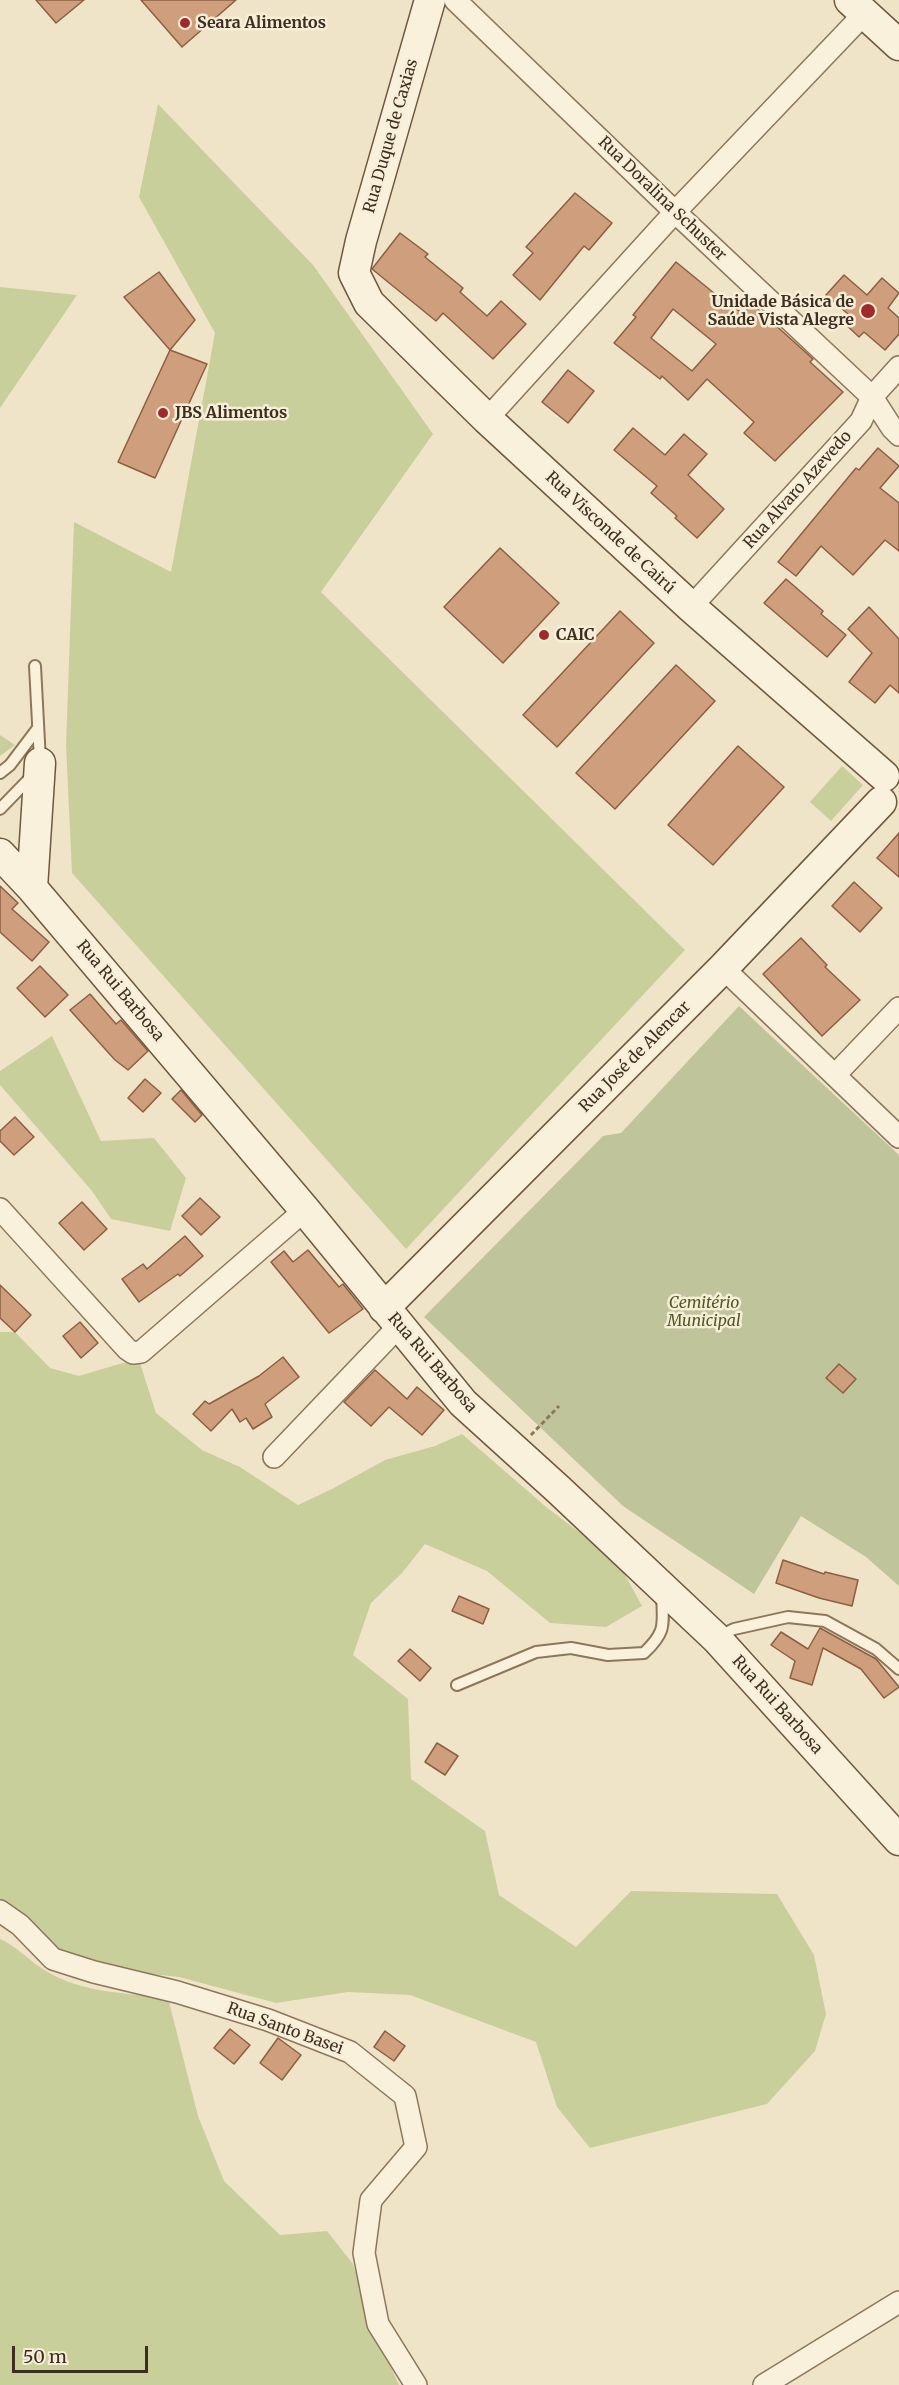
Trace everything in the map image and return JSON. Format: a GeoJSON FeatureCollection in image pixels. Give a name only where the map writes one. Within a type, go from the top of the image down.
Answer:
{"type":"FeatureCollection","features":[{"type":"Feature","properties":{"kind":"street","name":"Rua Duque de Caxias"},"geometry":{"type":"LineString","coordinates":[[354,273],[361,240],[430,0]]}},
{"type":"Feature","properties":{"kind":"street","name":"Rua Doralina Schuster"},"geometry":{"type":"LineString","coordinates":[[455,0],[675,212],[872,397],[899,435]]}},
{"type":"Feature","properties":{"kind":"street"},"geometry":{"type":"LineString","coordinates":[[487,418],[675,212],[857,7],[899,45]]}},
{"type":"Feature","properties":{"kind":"street","name":"Rua Visconde de Cairú"},"geometry":{"type":"LineString","coordinates":[[354,273],[369,303],[487,418],[891,790]]}},
{"type":"Feature","properties":{"kind":"street","name":"Rua Alvaro Azevedo"},"geometry":{"type":"LineString","coordinates":[[691,608],[861,421],[872,397],[899,368]]}},
{"type":"Feature","properties":{"kind":"street"},"geometry":{"type":"LineString","coordinates":[[32,888],[40,764]]}},
{"type":"Feature","properties":{"kind":"street","name":"Rua José de Alencar"},"geometry":{"type":"LineString","coordinates":[[274,1457],[392,1317],[891,790]]}},
{"type":"Feature","properties":{"kind":"street","name":"Rua Rui Barbosa"},"geometry":{"type":"LineString","coordinates":[[0,854],[32,888],[305,1210],[463,1403],[716,1638],[899,1840]]}},
{"type":"Feature","properties":{"kind":"street"},"geometry":{"type":"LineString","coordinates":[[723,968],[899,1137]]}},
{"type":"Feature","properties":{"kind":"street"},"geometry":{"type":"LineString","coordinates":[[835,1075],[899,1008]]}},
{"type":"Feature","properties":{"kind":"street"},"geometry":{"type":"LineString","coordinates":[[0,1209],[133,1353],[141,1352],[305,1210]]}},
{"type":"Feature","properties":{"kind":"street","name":"Rua Santo Basei"},"geometry":{"type":"LineString","coordinates":[[0,1911],[20,1925],[53,1959],[94,1972],[177,1992],[268,2020],[330,2044],[350,2052],[405,2096],[416,2147],[371,2200],[364,2253],[378,2324],[416,2385]]}},
{"type":"Feature","properties":{"kind":"street"},"geometry":{"type":"LineString","coordinates":[[764,2385],[899,2302]]}},
{"type":"Feature","properties":{"kind":"lane"},"geometry":{"type":"LineString","coordinates":[[0,809],[26,783],[40,764],[34,666]]}},
{"type":"Feature","properties":{"kind":"lane"},"geometry":{"type":"LineString","coordinates":[[0,773],[10,765],[38,728]]}},
{"type":"Feature","properties":{"kind":"lane"},"geometry":{"type":"LineString","coordinates":[[457,1685],[536,1652],[571,1648],[608,1655],[644,1653],[658,1639],[663,1627],[662,1586]]}},
{"type":"Feature","properties":{"kind":"lane"},"geometry":{"type":"LineString","coordinates":[[716,1638],[734,1629],[788,1617],[825,1621],[876,1650],[899,1669]]}},
{"type":"Feature","properties":{"kind":"path"},"geometry":{"type":"LineString","coordinates":[[516,1451],[559,1406]]}},
{"type":"Feature","properties":{"kind":"green space"},"geometry":{"type":"Polygon","coordinates":[[[158,104],[313,265],[433,434],[321,592],[685,950],[406,1249],[72,873],[66,745],[74,522],[171,572],[215,333],[139,197],[158,104]]]}},
{"type":"Feature","properties":{"kind":"green space"},"geometry":{"type":"Polygon","coordinates":[[[0,287],[77,295],[0,408],[0,287]]]}},
{"type":"Feature","properties":{"kind":"green space"},"geometry":{"type":"Polygon","coordinates":[[[0,735],[15,745],[0,756],[0,735]]]}},
{"type":"Feature","properties":{"kind":"green space"},"geometry":{"type":"Polygon","coordinates":[[[842,766],[863,785],[831,821],[810,802],[842,766]]]}},
{"type":"Feature","properties":{"kind":"green space","name":"Cemitério Municipal"},"geometry":{"type":"Polygon","coordinates":[[[739,1006],[899,1155],[899,1586],[866,1557],[801,1516],[754,1594],[623,1506],[424,1317],[603,1136],[621,1133],[739,1006]]]}},
{"type":"Feature","properties":{"kind":"green space"},"geometry":{"type":"Polygon","coordinates":[[[52,1036],[101,1141],[154,1138],[186,1178],[170,1231],[111,1219],[92,1191],[0,1085],[0,1071],[52,1036]]]}},
{"type":"Feature","properties":{"kind":"green space"},"geometry":{"type":"Polygon","coordinates":[[[0,1332],[15,1332],[50,1368],[79,1376],[139,1360],[156,1413],[202,1450],[240,1467],[298,1505],[385,1460],[435,1446],[462,1434],[545,1506],[618,1562],[642,1606],[606,1627],[550,1623],[487,1571],[425,1544],[402,1573],[371,1603],[353,1655],[408,1699],[411,1779],[485,1831],[499,1895],[576,1947],[631,1891],[777,1894],[814,1955],[826,2014],[815,2051],[767,2104],[590,2148],[557,2107],[536,2042],[410,1995],[348,1992],[276,2003],[179,1977],[86,1967],[50,1955],[0,1904],[0,1332]]]}},
{"type":"Feature","properties":{"kind":"green space"},"geometry":{"type":"Polygon","coordinates":[[[0,1939],[46,1971],[74,1984],[105,1991],[168,1998],[198,2116],[224,2181],[280,2235],[327,2231],[353,2264],[373,2328],[399,2385],[0,2385],[0,1939]]]}},
{"type":"Feature","properties":{"kind":"building"},"geometry":{"type":"Polygon","coordinates":[[[36,0],[84,0],[56,23],[36,0]]]}},
{"type":"Feature","properties":{"kind":"building","name":"Seara Alimentos"},"geometry":{"type":"Polygon","coordinates":[[[141,0],[236,0],[182,47],[141,0]]]}},
{"type":"Feature","properties":{"kind":"building"},"geometry":{"type":"Polygon","coordinates":[[[575,193],[612,223],[589,250],[584,246],[540,300],[513,275],[533,253],[526,247],[575,193]]]}},
{"type":"Feature","properties":{"kind":"building"},"geometry":{"type":"Polygon","coordinates":[[[400,233],[428,254],[425,257],[463,288],[460,292],[487,316],[501,301],[526,324],[493,359],[443,313],[436,321],[372,269],[400,233]]]}},
{"type":"Feature","properties":{"kind":"building"},"geometry":{"type":"Polygon","coordinates":[[[676,262],[743,314],[752,304],[813,359],[810,362],[843,392],[775,461],[744,433],[754,422],[707,379],[688,400],[662,376],[660,379],[614,343],[636,317],[633,315],[676,262]],[[673,309],[651,338],[692,371],[716,344],[673,309]]]}},
{"type":"Feature","properties":{"kind":"building"},"geometry":{"type":"Polygon","coordinates":[[[159,272],[195,320],[170,350],[124,297],[159,272]]]}},
{"type":"Feature","properties":{"kind":"building","name":"Unidade Básica de Saúde Vista Alegre"},"geometry":{"type":"Polygon","coordinates":[[[844,275],[867,295],[882,278],[899,293],[888,308],[899,318],[899,334],[885,350],[864,332],[859,337],[842,321],[848,314],[826,295],[844,275]]]}},
{"type":"Feature","properties":{"kind":"building","name":"JBS Alimentos"},"geometry":{"type":"Polygon","coordinates":[[[170,350],[207,364],[155,478],[118,462],[170,350]]]}},
{"type":"Feature","properties":{"kind":"building"},"geometry":{"type":"Polygon","coordinates":[[[568,370],[594,391],[568,423],[542,402],[568,370]]]}},
{"type":"Feature","properties":{"kind":"building"},"geometry":{"type":"Polygon","coordinates":[[[633,428],[665,455],[684,434],[707,454],[688,475],[724,509],[697,538],[651,493],[657,486],[614,450],[633,428]]]}},
{"type":"Feature","properties":{"kind":"building"},"geometry":{"type":"Polygon","coordinates":[[[878,448],[899,466],[880,488],[899,503],[899,551],[885,540],[853,575],[821,546],[796,576],[778,562],[856,468],[859,470],[878,448]]]}},
{"type":"Feature","properties":{"kind":"building"},"geometry":{"type":"Polygon","coordinates":[[[500,548],[559,603],[503,663],[444,607],[500,548]]]}},
{"type":"Feature","properties":{"kind":"building"},"geometry":{"type":"Polygon","coordinates":[[[786,579],[823,611],[821,614],[846,635],[827,657],[764,603],[786,579]]]}},
{"type":"Feature","properties":{"kind":"building"},"geometry":{"type":"Polygon","coordinates":[[[869,607],[899,639],[899,693],[890,685],[875,703],[849,682],[872,653],[848,629],[869,607]]]}},
{"type":"Feature","properties":{"kind":"building"},"geometry":{"type":"Polygon","coordinates":[[[620,611],[654,643],[557,747],[523,715],[620,611]]]}},
{"type":"Feature","properties":{"kind":"building"},"geometry":{"type":"Polygon","coordinates":[[[676,665],[715,701],[615,809],[576,773],[676,665]]]}},
{"type":"Feature","properties":{"kind":"building"},"geometry":{"type":"Polygon","coordinates":[[[738,746],[784,787],[713,865],[668,825],[738,746]]]}},
{"type":"Feature","properties":{"kind":"building"},"geometry":{"type":"Polygon","coordinates":[[[899,833],[899,877],[877,858],[899,833]]]}},
{"type":"Feature","properties":{"kind":"building"},"geometry":{"type":"Polygon","coordinates":[[[854,882],[882,908],[860,932],[832,906],[854,882]]]}},
{"type":"Feature","properties":{"kind":"building"},"geometry":{"type":"Polygon","coordinates":[[[0,886],[18,903],[12,909],[49,942],[32,961],[0,932],[0,886]]]}},
{"type":"Feature","properties":{"kind":"building"},"geometry":{"type":"Polygon","coordinates":[[[801,938],[827,965],[825,967],[860,1000],[822,1036],[763,974],[801,938]]]}},
{"type":"Feature","properties":{"kind":"building"},"geometry":{"type":"Polygon","coordinates":[[[40,966],[68,995],[45,1017],[17,988],[40,966]]]}},
{"type":"Feature","properties":{"kind":"building"},"geometry":{"type":"Polygon","coordinates":[[[90,994],[116,1024],[121,1020],[148,1051],[128,1070],[115,1060],[70,1010],[90,994]]]}},
{"type":"Feature","properties":{"kind":"building"},"geometry":{"type":"Polygon","coordinates":[[[145,1079],[161,1093],[143,1112],[128,1098],[145,1079]]]}},
{"type":"Feature","properties":{"kind":"building"},"geometry":{"type":"Polygon","coordinates":[[[181,1090],[202,1115],[195,1122],[172,1099],[181,1090]]]}},
{"type":"Feature","properties":{"kind":"building"},"geometry":{"type":"Polygon","coordinates":[[[15,1117],[34,1137],[14,1155],[0,1141],[0,1131],[15,1117]]]}},
{"type":"Feature","properties":{"kind":"building"},"geometry":{"type":"Polygon","coordinates":[[[200,1198],[220,1217],[201,1235],[182,1216],[200,1198]]]}},
{"type":"Feature","properties":{"kind":"building"},"geometry":{"type":"Polygon","coordinates":[[[82,1202],[107,1229],[84,1250],[59,1223],[82,1202]]]}},
{"type":"Feature","properties":{"kind":"building"},"geometry":{"type":"Polygon","coordinates":[[[185,1236],[203,1256],[180,1276],[178,1274],[139,1302],[122,1279],[143,1264],[147,1269],[185,1236]]]}},
{"type":"Feature","properties":{"kind":"building"},"geometry":{"type":"Polygon","coordinates":[[[308,1250],[339,1287],[343,1284],[363,1309],[329,1333],[271,1262],[284,1251],[293,1262],[308,1250]]]}},
{"type":"Feature","properties":{"kind":"building"},"geometry":{"type":"Polygon","coordinates":[[[0,1285],[31,1315],[15,1332],[0,1318],[0,1285]]]}},
{"type":"Feature","properties":{"kind":"building"},"geometry":{"type":"Polygon","coordinates":[[[80,1322],[98,1343],[81,1358],[63,1336],[80,1322]]]}},
{"type":"Feature","properties":{"kind":"building"},"geometry":{"type":"Polygon","coordinates":[[[283,1357],[299,1377],[265,1404],[272,1417],[253,1429],[246,1418],[240,1422],[232,1409],[211,1431],[193,1414],[205,1401],[209,1404],[259,1376],[283,1357]]]}},
{"type":"Feature","properties":{"kind":"building"},"geometry":{"type":"Polygon","coordinates":[[[839,1364],[856,1379],[843,1393],[826,1378],[839,1364]]]}},
{"type":"Feature","properties":{"kind":"building"},"geometry":{"type":"Polygon","coordinates":[[[375,1370],[407,1399],[417,1387],[444,1410],[422,1435],[389,1407],[371,1426],[344,1402],[375,1370]]]}},
{"type":"Feature","properties":{"kind":"building"},"geometry":{"type":"Polygon","coordinates":[[[783,1560],[824,1574],[825,1572],[858,1580],[852,1606],[819,1598],[776,1583],[783,1560]]]}},
{"type":"Feature","properties":{"kind":"building"},"geometry":{"type":"Polygon","coordinates":[[[459,1596],[489,1609],[483,1624],[452,1611],[459,1596]]]}},
{"type":"Feature","properties":{"kind":"building"},"geometry":{"type":"Polygon","coordinates":[[[820,1628],[876,1659],[899,1687],[884,1698],[861,1669],[823,1648],[812,1685],[790,1678],[795,1661],[771,1645],[781,1632],[808,1649],[820,1628]]]}},
{"type":"Feature","properties":{"kind":"building"},"geometry":{"type":"Polygon","coordinates":[[[410,1649],[431,1668],[420,1681],[398,1661],[410,1649]]]}},
{"type":"Feature","properties":{"kind":"building"},"geometry":{"type":"Polygon","coordinates":[[[437,1743],[458,1756],[445,1775],[425,1762],[437,1743]]]}},
{"type":"Feature","properties":{"kind":"building"},"geometry":{"type":"Polygon","coordinates":[[[230,2029],[250,2045],[234,2064],[214,2048],[230,2029]]]}},
{"type":"Feature","properties":{"kind":"building"},"geometry":{"type":"Polygon","coordinates":[[[385,2031],[405,2046],[394,2061],[374,2047],[385,2031]]]}},
{"type":"Feature","properties":{"kind":"building"},"geometry":{"type":"Polygon","coordinates":[[[278,2038],[301,2055],[282,2080],[260,2063],[278,2038]]]}},
{"type":"Feature","properties":{"kind":"place","name":"Seara Alimentos"},"geometry":{"type":"Point","coordinates":[185,23]}},
{"type":"Feature","properties":{"kind":"place","name":"Unidade Básica de Saúde Vista Alegre"},"geometry":{"type":"Point","coordinates":[868,311]}},
{"type":"Feature","properties":{"kind":"place","name":"JBS Alimentos"},"geometry":{"type":"Point","coordinates":[163,413]}},
{"type":"Feature","properties":{"kind":"place","name":"CAIC"},"geometry":{"type":"Point","coordinates":[544,635]}}]}
